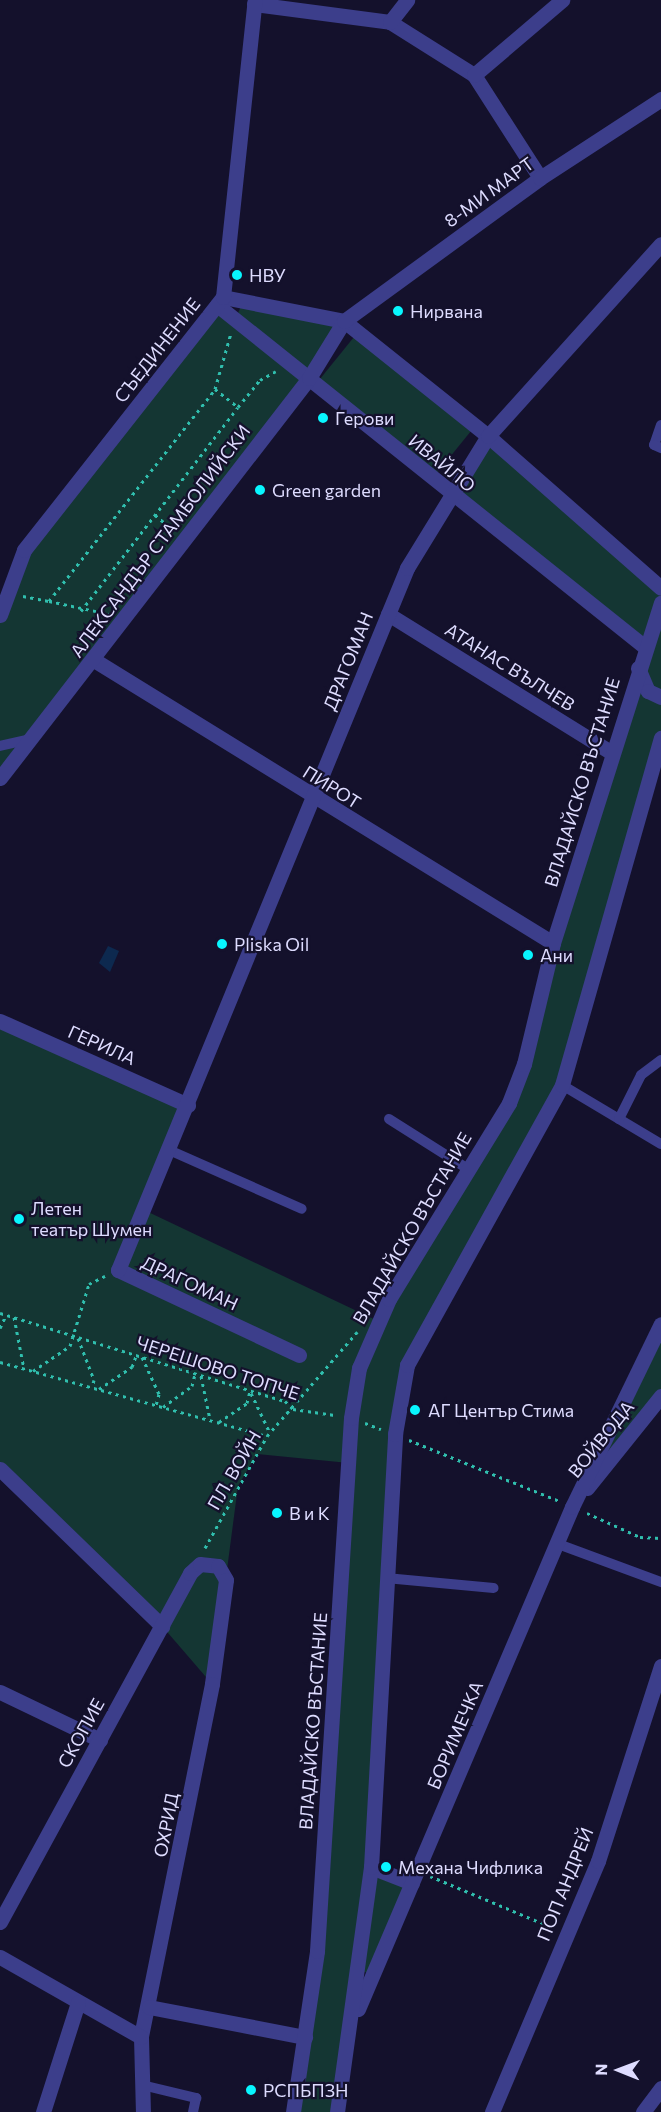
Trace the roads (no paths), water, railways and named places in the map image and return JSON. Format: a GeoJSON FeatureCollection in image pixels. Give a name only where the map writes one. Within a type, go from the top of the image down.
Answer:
{"type":"FeatureCollection","features":[{"type":"Feature","properties":{"kind":"street"},"geometry":{"type":"LineString","coordinates":[[390,22],[407,0]]}},
{"type":"Feature","properties":{"kind":"street"},"geometry":{"type":"LineString","coordinates":[[474,75],[562,0]]}},
{"type":"Feature","properties":{"kind":"street"},"geometry":{"type":"LineString","coordinates":[[255,2],[390,22],[474,75],[540,178]]}},
{"type":"Feature","properties":{"kind":"street","name":"СЪЕДИНЕНИЕ"},"geometry":{"type":"LineString","coordinates":[[2,604],[24,550],[220,301],[255,2]]}},
{"type":"Feature","properties":{"kind":"street","name":"8-МИ МАРТ"},"geometry":{"type":"LineString","coordinates":[[344,321],[540,178],[661,99]]}},
{"type":"Feature","properties":{"kind":"street","name":"ДРАГОМАН"},"geometry":{"type":"LineString","coordinates":[[299,1355],[118,1270],[314,799],[407,568],[449,495],[488,436],[661,244]]}},
{"type":"Feature","properties":{"kind":"street"},"geometry":{"type":"LineString","coordinates":[[220,301],[344,321],[488,436],[661,588]]}},
{"type":"Feature","properties":{"kind":"street","name":"ИВАЙЛО"},"geometry":{"type":"LineString","coordinates":[[220,301],[235,318],[449,495],[645,647]]}},
{"type":"Feature","properties":{"kind":"street","name":"АЛЕКСАНДЪР СТАМБОЛИЙСКИ"},"geometry":{"type":"LineString","coordinates":[[0,778],[128,616],[309,378],[344,321]]}},
{"type":"Feature","properties":{"kind":"street","name":"ВЛАДАЙСКО ВЪСТАНИЕ"},"geometry":{"type":"LineString","coordinates":[[293,2112],[317,1951],[351,1418],[359,1368],[378,1322],[509,1103],[524,1064],[553,943],[611,752],[661,603]]}},
{"type":"Feature","properties":{"kind":"street","name":"АТАНАС ВЪЛЧЕВ"},"geometry":{"type":"LineString","coordinates":[[388,615],[611,752]]}},
{"type":"Feature","properties":{"kind":"street","name":"ПИРОТ"},"geometry":{"type":"LineString","coordinates":[[94,660],[314,799],[553,943]]}},
{"type":"Feature","properties":{"kind":"street"},"geometry":{"type":"LineString","coordinates":[[638,668],[648,691],[661,696]]}},
{"type":"Feature","properties":{"kind":"street"},"geometry":{"type":"LineString","coordinates":[[337,2112],[371,1867],[395,1434],[407,1365],[419,1336],[562,1085],[661,738]]}},
{"type":"Feature","properties":{"kind":"street","name":"ГЕРИЛА"},"geometry":{"type":"LineString","coordinates":[[0,1021],[188,1105]]}},
{"type":"Feature","properties":{"kind":"street","name":"БОРИМЕЧКА"},"geometry":{"type":"LineString","coordinates":[[350,2028],[572,1507],[661,1324]]}},
{"type":"Feature","properties":{"kind":"street","name":"ВОЙВОДА"},"geometry":{"type":"LineString","coordinates":[[572,1507],[661,1396]]}},
{"type":"Feature","properties":{"kind":"street"},"geometry":{"type":"LineString","coordinates":[[0,1469],[162,1626]]}},
{"type":"Feature","properties":{"kind":"street","name":"СКОПИЕ"},"geometry":{"type":"LineString","coordinates":[[0,1922],[162,1626],[200,1564]]}},
{"type":"Feature","properties":{"kind":"street","name":"ОХРИД"},"geometry":{"type":"LineString","coordinates":[[143,2112],[141,2037],[206,1725],[226,1581],[218,1566],[200,1564]]}},
{"type":"Feature","properties":{"kind":"street","name":"ПОП АНДРЕЙ"},"geometry":{"type":"LineString","coordinates":[[492,2112],[598,1861],[661,1666]]}},
{"type":"Feature","properties":{"kind":"street"},"geometry":{"type":"LineString","coordinates":[[0,1692],[100,1740]]}},
{"type":"Feature","properties":{"kind":"street"},"geometry":{"type":"LineString","coordinates":[[371,1867],[415,1877]]}},
{"type":"Feature","properties":{"kind":"street"},"geometry":{"type":"LineString","coordinates":[[0,1957],[141,2037]]}},
{"type":"Feature","properties":{"kind":"street"},"geometry":{"type":"LineString","coordinates":[[43,2112],[78,2002]]}},
{"type":"Feature","properties":{"kind":"street"},"geometry":{"type":"LineString","coordinates":[[149,2007],[305,2037]]}},
{"type":"Feature","properties":{"kind":"street"},"geometry":{"type":"LineString","coordinates":[[643,2112],[661,2088]]}},
{"type":"Feature","properties":{"kind":"lane"},"geometry":{"type":"LineString","coordinates":[[661,425],[654,445],[661,448]]}},
{"type":"Feature","properties":{"kind":"lane"},"geometry":{"type":"LineString","coordinates":[[0,746],[31,739]]}},
{"type":"Feature","properties":{"kind":"lane"},"geometry":{"type":"LineString","coordinates":[[619,1119],[640,1075],[661,1060]]}},
{"type":"Feature","properties":{"kind":"lane"},"geometry":{"type":"LineString","coordinates":[[562,1085],[661,1144]]}},
{"type":"Feature","properties":{"kind":"lane"},"geometry":{"type":"LineString","coordinates":[[389,1119],[468,1169]]}},
{"type":"Feature","properties":{"kind":"lane"},"geometry":{"type":"LineString","coordinates":[[169,1150],[302,1209]]}},
{"type":"Feature","properties":{"kind":"lane"},"geometry":{"type":"LineString","coordinates":[[558,1544],[661,1582]]}},
{"type":"Feature","properties":{"kind":"lane"},"geometry":{"type":"LineString","coordinates":[[386,1578],[494,1588]]}},
{"type":"Feature","properties":{"kind":"lane"},"geometry":{"type":"LineString","coordinates":[[142,2085],[196,2098],[193,2112]]}},
{"type":"Feature","properties":{"kind":"water"},"geometry":{"type":"Polygon","coordinates":[[[108,946],[119,951],[110,972],[99,963],[108,946]]]}},
{"type":"Feature","properties":{"kind":"place","name":"НВУ"},"geometry":{"type":"Point","coordinates":[237,275]}},
{"type":"Feature","properties":{"kind":"place","name":"Нирвана"},"geometry":{"type":"Point","coordinates":[398,311]}},
{"type":"Feature","properties":{"kind":"place","name":"Герови"},"geometry":{"type":"Point","coordinates":[323,418]}},
{"type":"Feature","properties":{"kind":"place","name":"Green garden"},"geometry":{"type":"Point","coordinates":[260,490]}},
{"type":"Feature","properties":{"kind":"place","name":"Pliska Oil"},"geometry":{"type":"Point","coordinates":[222,944]}},
{"type":"Feature","properties":{"kind":"place","name":"Ани"},"geometry":{"type":"Point","coordinates":[528,955]}},
{"type":"Feature","properties":{"kind":"place","name":"Летен театър Шумен"},"geometry":{"type":"Point","coordinates":[19,1219]}},
{"type":"Feature","properties":{"kind":"place","name":"АГ Център Стима"},"geometry":{"type":"Point","coordinates":[415,1410]}},
{"type":"Feature","properties":{"kind":"place","name":"В и К"},"geometry":{"type":"Point","coordinates":[277,1513]}},
{"type":"Feature","properties":{"kind":"place","name":"Механа Чифлика"},"geometry":{"type":"Point","coordinates":[386,1867]}},
{"type":"Feature","properties":{"kind":"place","name":"РСПБПЗН"},"geometry":{"type":"Point","coordinates":[251,2090]}}]}
